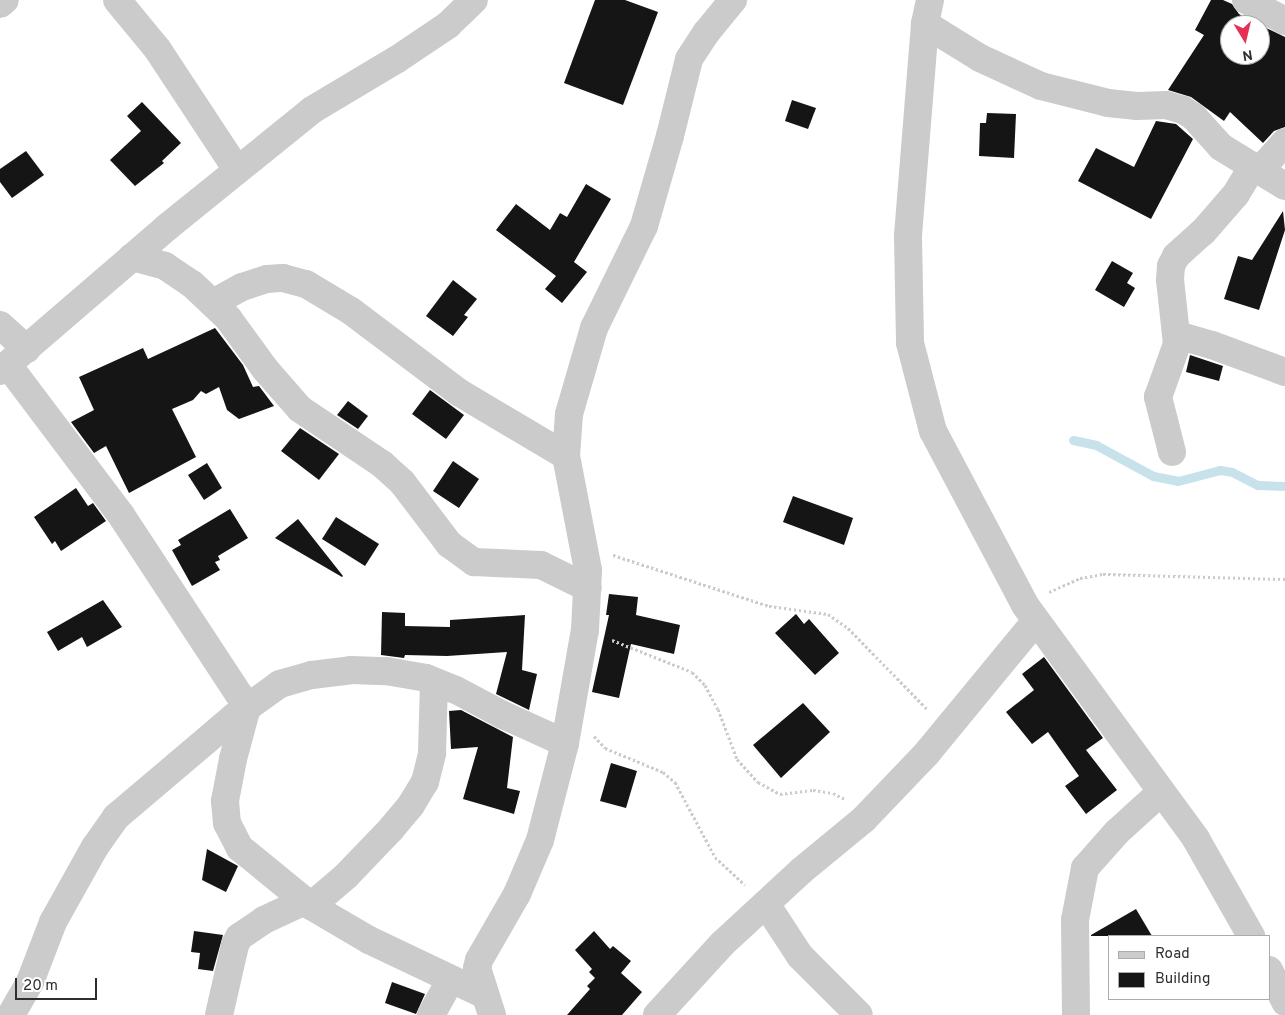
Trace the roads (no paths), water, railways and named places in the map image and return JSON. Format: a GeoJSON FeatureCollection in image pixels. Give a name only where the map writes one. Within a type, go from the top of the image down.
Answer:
{"type":"FeatureCollection","features":[{"type":"Feature","properties":{"kind":"street"},"geometry":{"type":"LineString","coordinates":[[0,4],[5,0]]}},
{"type":"Feature","properties":{"kind":"street"},"geometry":{"type":"LineString","coordinates":[[117,0],[158,50],[237,170]]}},
{"type":"Feature","properties":{"kind":"street"},"geometry":{"type":"LineString","coordinates":[[12,362],[132,257],[312,110],[396,60],[448,25],[474,0]]}},
{"type":"Feature","properties":{"kind":"street"},"geometry":{"type":"LineString","coordinates":[[488,1005],[477,968],[478,960],[517,894],[540,840],[565,743],[585,630],[588,570],[566,456],[569,414],[594,328],[644,226],[670,136],[688,59],[733,0]]}},
{"type":"Feature","properties":{"kind":"street"},"geometry":{"type":"LineString","coordinates":[[1246,0],[1285,21]]}},
{"type":"Feature","properties":{"kind":"street"},"geometry":{"type":"LineString","coordinates":[[928,12],[980,58],[1040,86],[1108,102],[1137,106],[1166,105],[1183,110],[1194,117],[1221,146],[1285,186]]}},
{"type":"Feature","properties":{"kind":"street"},"geometry":{"type":"LineString","coordinates":[[928,12],[908,237],[910,343],[933,431],[1030,613],[1196,839],[1250,935]]}},
{"type":"Feature","properties":{"kind":"street"},"geometry":{"type":"LineString","coordinates":[[1172,452],[1158,397],[1175,354],[1177,335],[1170,280],[1174,261],[1176,256],[1219,215],[1256,169],[1285,142]]}},
{"type":"Feature","properties":{"kind":"street"},"geometry":{"type":"LineString","coordinates":[[132,257],[166,266],[192,284],[228,318],[265,370],[300,409],[382,464],[402,482],[449,544],[474,562],[541,565],[588,588]]}},
{"type":"Feature","properties":{"kind":"street"},"geometry":{"type":"LineString","coordinates":[[213,304],[242,287],[266,279],[283,278],[306,284],[350,311],[460,393],[566,456]]}},
{"type":"Feature","properties":{"kind":"street"},"geometry":{"type":"LineString","coordinates":[[0,325],[12,362],[121,515],[247,708],[232,759],[226,792],[227,823],[240,848],[308,904],[369,940],[451,978],[488,1005]]}},
{"type":"Feature","properties":{"kind":"street"},"geometry":{"type":"LineString","coordinates":[[1177,335],[1212,345],[1285,372]]}},
{"type":"Feature","properties":{"kind":"street"},"geometry":{"type":"LineString","coordinates":[[656,1015],[722,944],[864,818],[947,730],[1030,613]]}},
{"type":"Feature","properties":{"kind":"street"},"geometry":{"type":"LineString","coordinates":[[10,1015],[30,982],[53,922],[95,847],[116,817],[192,751],[280,684],[312,675],[352,670],[386,671],[434,682],[565,743]]}},
{"type":"Feature","properties":{"kind":"street"},"geometry":{"type":"LineString","coordinates":[[218,1015],[235,945],[239,937],[264,920],[308,904],[346,876],[391,829],[425,782],[432,753],[434,682]]}},
{"type":"Feature","properties":{"kind":"street"},"geometry":{"type":"LineString","coordinates":[[1076,1015],[1075,920],[1085,868],[1117,832],[1162,792]]}},
{"type":"Feature","properties":{"kind":"street"},"geometry":{"type":"LineString","coordinates":[[766,904],[800,956],[859,1015]]}},
{"type":"Feature","properties":{"kind":"street"},"geometry":{"type":"LineString","coordinates":[[1270,972],[1285,1002]]}},
{"type":"Feature","properties":{"kind":"street"},"geometry":{"type":"LineString","coordinates":[[431,1015],[451,978]]}},
{"type":"Feature","properties":{"kind":"waterway"},"geometry":{"type":"LineString","coordinates":[[1073,440],[1096,445],[1153,476],[1178,481],[1220,470],[1232,472],[1258,485],[1285,486]]}}]}
